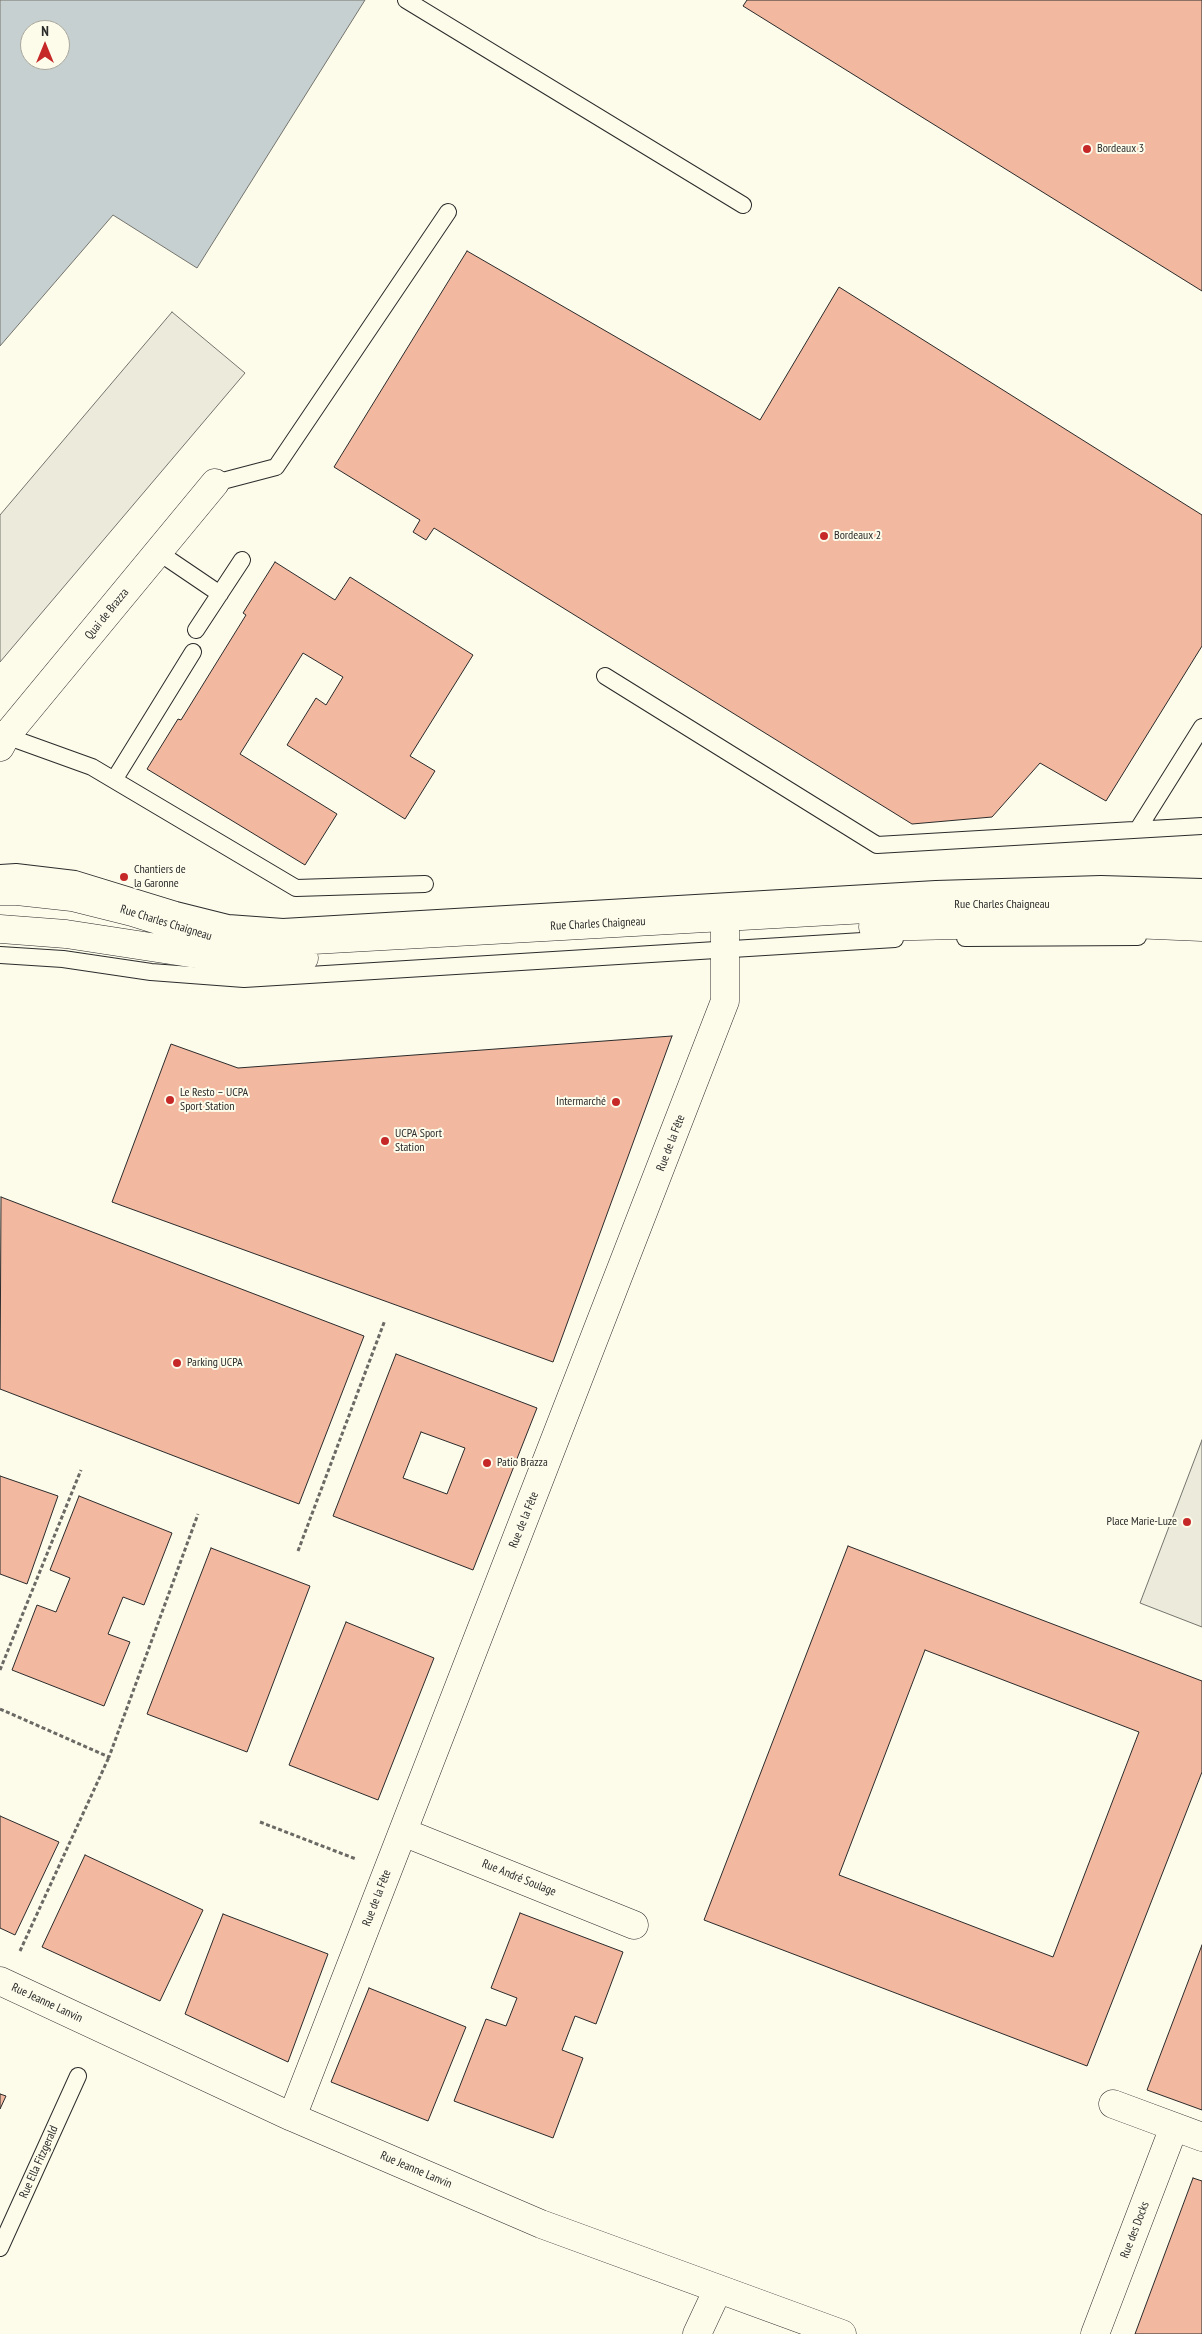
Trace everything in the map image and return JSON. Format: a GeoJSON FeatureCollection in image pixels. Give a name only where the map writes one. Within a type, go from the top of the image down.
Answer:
{"type":"FeatureCollection","features":[{"type":"Feature","properties":{"kind":"street","name":"Quai de Brazza"},"geometry":{"type":"LineString","coordinates":[[3,741],[215,483]]}},
{"type":"Feature","properties":{"kind":"street","name":"Rue Charles Chaigneau"},"geometry":{"type":"LineString","coordinates":[[0,891],[17,890],[72,897],[132,912],[218,939],[295,941],[725,934],[938,905],[1202,906]]}},
{"type":"Feature","properties":{"kind":"street","name":"Rue Charles Chaigneau"},"geometry":{"type":"LineString","coordinates":[[0,929],[66,934],[242,961],[894,926],[1084,922],[1202,927]]}},
{"type":"Feature","properties":{"kind":"street","name":"Rue de la Fête"},"geometry":{"type":"LineString","coordinates":[[292,2118],[725,1001],[725,934]]}},
{"type":"Feature","properties":{"kind":"street","name":"Rue André Soulage"},"geometry":{"type":"LineString","coordinates":[[403,1832],[634,1925]]}},
{"type":"Feature","properties":{"kind":"street","name":"Rue Jeanne Lanvin"},"geometry":{"type":"LineString","coordinates":[[0,1981],[292,2118],[540,2224],[842,2334]]}},
{"type":"Feature","properties":{"kind":"street"},"geometry":{"type":"LineString","coordinates":[[1113,2104],[1202,2137]]}},
{"type":"Feature","properties":{"kind":"street","name":"Rue des Docks"},"geometry":{"type":"LineString","coordinates":[[1095,2334],[1174,2127]]}},
{"type":"Feature","properties":{"kind":"street"},"geometry":{"type":"LineString","coordinates":[[697,2334],[718,2289]]}},
{"type":"Feature","properties":{"kind":"lane"},"geometry":{"type":"LineString","coordinates":[[406,0],[744,205]]}},
{"type":"Feature","properties":{"kind":"lane"},"geometry":{"type":"LineString","coordinates":[[215,483],[276,467],[448,212]]}},
{"type":"Feature","properties":{"kind":"lane"},"geometry":{"type":"LineString","coordinates":[[158,552],[220,594]]}},
{"type":"Feature","properties":{"kind":"lane"},"geometry":{"type":"LineString","coordinates":[[196,630],[242,560]]}},
{"type":"Feature","properties":{"kind":"lane"},"geometry":{"type":"LineString","coordinates":[[114,780],[193,652]]}},
{"type":"Feature","properties":{"kind":"lane"},"geometry":{"type":"LineString","coordinates":[[605,676],[877,845],[1202,826]]}},
{"type":"Feature","properties":{"kind":"lane"},"geometry":{"type":"LineString","coordinates":[[1138,829],[1202,727]]}},
{"type":"Feature","properties":{"kind":"lane"},"geometry":{"type":"LineString","coordinates":[[3,741],[92,767],[296,888],[426,884]]}},
{"type":"Feature","properties":{"kind":"lane"},"geometry":{"type":"LineString","coordinates":[[0,873],[16,872],[75,879],[176,910],[228,923],[283,927],[936,889],[1101,884],[1202,886]]}},
{"type":"Feature","properties":{"kind":"lane"},"geometry":{"type":"LineString","coordinates":[[0,955],[63,959],[151,972],[244,979],[725,934],[906,939],[1169,937],[1202,941]]}},
{"type":"Feature","properties":{"kind":"lane","name":"Rue Ella Fitzgerald"},"geometry":{"type":"LineString","coordinates":[[0,2248],[78,2076]]}},
{"type":"Feature","properties":{"kind":"path"},"geometry":{"type":"LineString","coordinates":[[298,1551],[385,1320]]}},
{"type":"Feature","properties":{"kind":"path"},"geometry":{"type":"LineString","coordinates":[[0,1670],[81,1470]]}},
{"type":"Feature","properties":{"kind":"path"},"geometry":{"type":"LineString","coordinates":[[20,1951],[109,1757],[198,1514]]}},
{"type":"Feature","properties":{"kind":"path"},"geometry":{"type":"LineString","coordinates":[[0,1709],[109,1757]]}},
{"type":"Feature","properties":{"kind":"path"},"geometry":{"type":"LineString","coordinates":[[260,1822],[387,1872]]}},
{"type":"Feature","properties":{"kind":"shaded area"},"geometry":{"type":"Polygon","coordinates":[[[0,0],[365,0],[197,268],[113,215],[0,346],[0,0]]]}},
{"type":"Feature","properties":{"kind":"shaded area"},"geometry":{"type":"Polygon","coordinates":[[[172,312],[245,373],[0,662],[0,515],[172,312]]]}},
{"type":"Feature","properties":{"kind":"shaded area","name":"Place Marie-Luze"},"geometry":{"type":"Polygon","coordinates":[[[1202,1440],[1202,1627],[1140,1603],[1202,1440]]]}},
{"type":"Feature","properties":{"kind":"building","name":"Bordeaux 3"},"geometry":{"type":"Polygon","coordinates":[[[747,0],[1202,0],[1202,291],[743,6],[747,0]]]}},
{"type":"Feature","properties":{"kind":"building","name":"Bordeaux 2"},"geometry":{"type":"Polygon","coordinates":[[[467,251],[760,420],[839,287],[1202,515],[1202,646],[1106,801],[1040,763],[992,817],[912,824],[434,528],[426,540],[413,532],[420,520],[334,467],[467,251]]]}},
{"type":"Feature","properties":{"kind":"building"},"geometry":{"type":"Polygon","coordinates":[[[275,562],[335,600],[350,577],[473,655],[410,756],[435,771],[405,819],[287,745],[316,698],[326,705],[343,677],[303,653],[240,754],[337,814],[305,865],[147,769],[178,719],[181,720],[246,615],[243,613],[275,562]]]}},
{"type":"Feature","properties":{"kind":"building","name":"UCPA Sport Station"},"geometry":{"type":"Polygon","coordinates":[[[672,1036],[553,1362],[112,1202],[171,1044],[238,1068],[672,1036]]]}},
{"type":"Feature","properties":{"kind":"building","name":"Parking UCPA"},"geometry":{"type":"Polygon","coordinates":[[[1,1197],[364,1336],[299,1504],[0,1389],[1,1197]]]}},
{"type":"Feature","properties":{"kind":"building","name":"Patio Brazza"},"geometry":{"type":"Polygon","coordinates":[[[396,1354],[537,1408],[473,1570],[333,1516],[396,1354]],[[421,1432],[403,1478],[447,1494],[465,1448],[421,1432]]]}},
{"type":"Feature","properties":{"kind":"building"},"geometry":{"type":"Polygon","coordinates":[[[0,1476],[58,1496],[27,1584],[0,1574],[0,1476]]]}},
{"type":"Feature","properties":{"kind":"building"},"geometry":{"type":"Polygon","coordinates":[[[79,1496],[172,1533],[144,1605],[123,1597],[108,1634],[130,1642],[104,1706],[12,1670],[37,1605],[56,1612],[70,1578],[50,1570],[79,1496]]]}},
{"type":"Feature","properties":{"kind":"building"},"geometry":{"type":"Polygon","coordinates":[[[848,1546],[1202,1681],[1202,1772],[1087,2066],[704,1920],[848,1546]],[[925,1650],[839,1875],[1053,1957],[1139,1732],[925,1650]]]}},
{"type":"Feature","properties":{"kind":"building"},"geometry":{"type":"Polygon","coordinates":[[[211,1548],[310,1586],[247,1752],[147,1714],[211,1548]]]}},
{"type":"Feature","properties":{"kind":"building"},"geometry":{"type":"Polygon","coordinates":[[[346,1622],[434,1658],[378,1800],[289,1765],[346,1622]]]}},
{"type":"Feature","properties":{"kind":"building"},"geometry":{"type":"Polygon","coordinates":[[[0,1816],[59,1842],[15,1935],[0,1928],[0,1816]]]}},
{"type":"Feature","properties":{"kind":"building"},"geometry":{"type":"Polygon","coordinates":[[[85,1855],[203,1910],[160,2001],[42,1947],[85,1855]]]}},
{"type":"Feature","properties":{"kind":"building"},"geometry":{"type":"Polygon","coordinates":[[[520,1913],[623,1952],[596,2024],[575,2016],[562,2050],[583,2058],[553,2138],[454,2101],[486,2019],[506,2026],[517,1998],[491,1988],[520,1913]]]}},
{"type":"Feature","properties":{"kind":"building"},"geometry":{"type":"Polygon","coordinates":[[[223,1914],[328,1954],[288,2062],[185,2014],[223,1914]]]}},
{"type":"Feature","properties":{"kind":"building"},"geometry":{"type":"Polygon","coordinates":[[[1202,1945],[1202,2110],[1147,2090],[1202,1945]]]}},
{"type":"Feature","properties":{"kind":"building"},"geometry":{"type":"Polygon","coordinates":[[[369,1988],[466,2027],[428,2121],[331,2082],[369,1988]]]}},
{"type":"Feature","properties":{"kind":"building"},"geometry":{"type":"Polygon","coordinates":[[[0,2094],[6,2096],[0,2109],[0,2094]]]}},
{"type":"Feature","properties":{"kind":"building"},"geometry":{"type":"Polygon","coordinates":[[[1193,2178],[1202,2181],[1202,2334],[1135,2334],[1193,2178]]]}},
{"type":"Feature","properties":{"kind":"place","name":"Bordeaux 3"},"geometry":{"type":"Point","coordinates":[1087,149]}},
{"type":"Feature","properties":{"kind":"place","name":"Bordeaux 2"},"geometry":{"type":"Point","coordinates":[824,536]}},
{"type":"Feature","properties":{"kind":"place","name":"Chantiers de la Garonne"},"geometry":{"type":"Point","coordinates":[124,877]}},
{"type":"Feature","properties":{"kind":"place","name":"Le Resto – UCPA Sport Station"},"geometry":{"type":"Point","coordinates":[170,1100]}},
{"type":"Feature","properties":{"kind":"place","name":"Intermarché"},"geometry":{"type":"Point","coordinates":[616,1102]}},
{"type":"Feature","properties":{"kind":"place","name":"UCPA Sport Station"},"geometry":{"type":"Point","coordinates":[385,1141]}},
{"type":"Feature","properties":{"kind":"place","name":"Parking UCPA"},"geometry":{"type":"Point","coordinates":[177,1363]}},
{"type":"Feature","properties":{"kind":"place","name":"Patio Brazza"},"geometry":{"type":"Point","coordinates":[487,1463]}},
{"type":"Feature","properties":{"kind":"place","name":"Place Marie-Luze"},"geometry":{"type":"Point","coordinates":[1187,1522]}}]}
